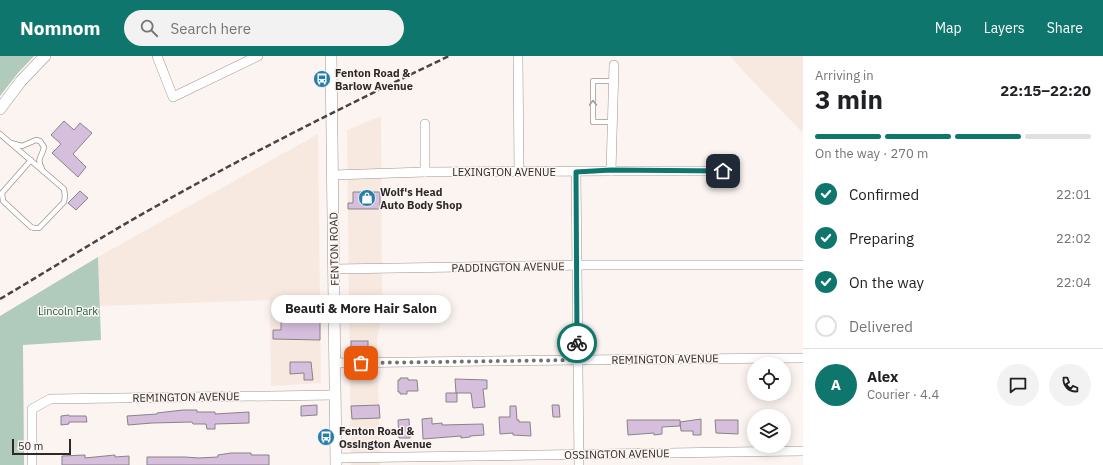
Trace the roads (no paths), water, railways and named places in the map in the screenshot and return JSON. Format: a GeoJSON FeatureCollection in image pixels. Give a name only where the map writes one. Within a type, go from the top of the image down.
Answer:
{"type":"FeatureCollection","features":[{"type":"Feature","properties":{"kind":"street"},"geometry":{"type":"LineString","coordinates":[[0,109],[21,81],[45,56]]}},
{"type":"Feature","properties":{"kind":"street"},"geometry":{"type":"LineString","coordinates":[[157,56],[174,97],[258,56]]}},
{"type":"Feature","properties":{"kind":"street","name":"FENTON ROAD"},"geometry":{"type":"LineString","coordinates":[[331,56],[336,461]]}},
{"type":"Feature","properties":{"kind":"street"},"geometry":{"type":"LineString","coordinates":[[518,56],[519,172]]}},
{"type":"Feature","properties":{"kind":"street"},"geometry":{"type":"LineString","coordinates":[[611,170],[614,65]]}},
{"type":"Feature","properties":{"kind":"street"},"geometry":{"type":"LineString","coordinates":[[425,124],[425,172]]}},
{"type":"Feature","properties":{"kind":"street","name":"LEXINGTON AVENUE"},"geometry":{"type":"LineString","coordinates":[[333,175],[425,172],[576,172],[611,170],[723,171]]}},
{"type":"Feature","properties":{"kind":"street"},"geometry":{"type":"LineString","coordinates":[[576,172],[579,465]]}},
{"type":"Feature","properties":{"kind":"street","name":"PADDINGTON AVENUE"},"geometry":{"type":"LineString","coordinates":[[334,269],[803,265]]}},
{"type":"Feature","properties":{"kind":"street","name":"REMINGTON AVENUE"},"geometry":{"type":"LineString","coordinates":[[335,364],[803,358]]}},
{"type":"Feature","properties":{"kind":"street","name":"REMINGTON AVENUE"},"geometry":{"type":"LineString","coordinates":[[32,465],[32,409],[50,399],[335,395]]}},
{"type":"Feature","properties":{"kind":"street","name":"OSSINGTON AVENUE"},"geometry":{"type":"LineString","coordinates":[[336,461],[803,451]]}},
{"type":"Feature","properties":{"kind":"lane"},"geometry":{"type":"LineString","coordinates":[[613,122],[593,122],[593,81],[614,81]]}},
{"type":"Feature","properties":{"kind":"lane"},"geometry":{"type":"LineString","coordinates":[[0,134],[43,170],[64,189],[64,202],[39,228],[34,228],[3,201],[2,197],[2,193],[31,160]]}},
{"type":"Feature","properties":{"kind":"lane"},"geometry":{"type":"LineString","coordinates":[[10,142],[22,146],[36,140],[40,141],[44,147],[43,152],[39,156],[39,162],[43,170]]}},
{"type":"Feature","properties":{"kind":"railway"},"geometry":{"type":"LineString","coordinates":[[0,299],[189,188],[263,148],[449,56]]}},
{"type":"Feature","properties":{"kind":"place","name":"Fenton Road & Barlow Avenue"},"geometry":{"type":"Point","coordinates":[322,79]}},
{"type":"Feature","properties":{"kind":"place","name":"Wolf's Head Auto Body Shop"},"geometry":{"type":"Point","coordinates":[367,198]}},
{"type":"Feature","properties":{"kind":"place","name":"Beauti & More Hair Salon"},"geometry":{"type":"Point","coordinates":[361,363]}},
{"type":"Feature","properties":{"kind":"place","name":"Fenton Road & Ossington Avenue"},"geometry":{"type":"Point","coordinates":[326,437]}},
{"type":"Feature","properties":{"kind":"park label","name":"Lincoln Park"},"geometry":{"type":"Point","coordinates":[68,311]}}]}
